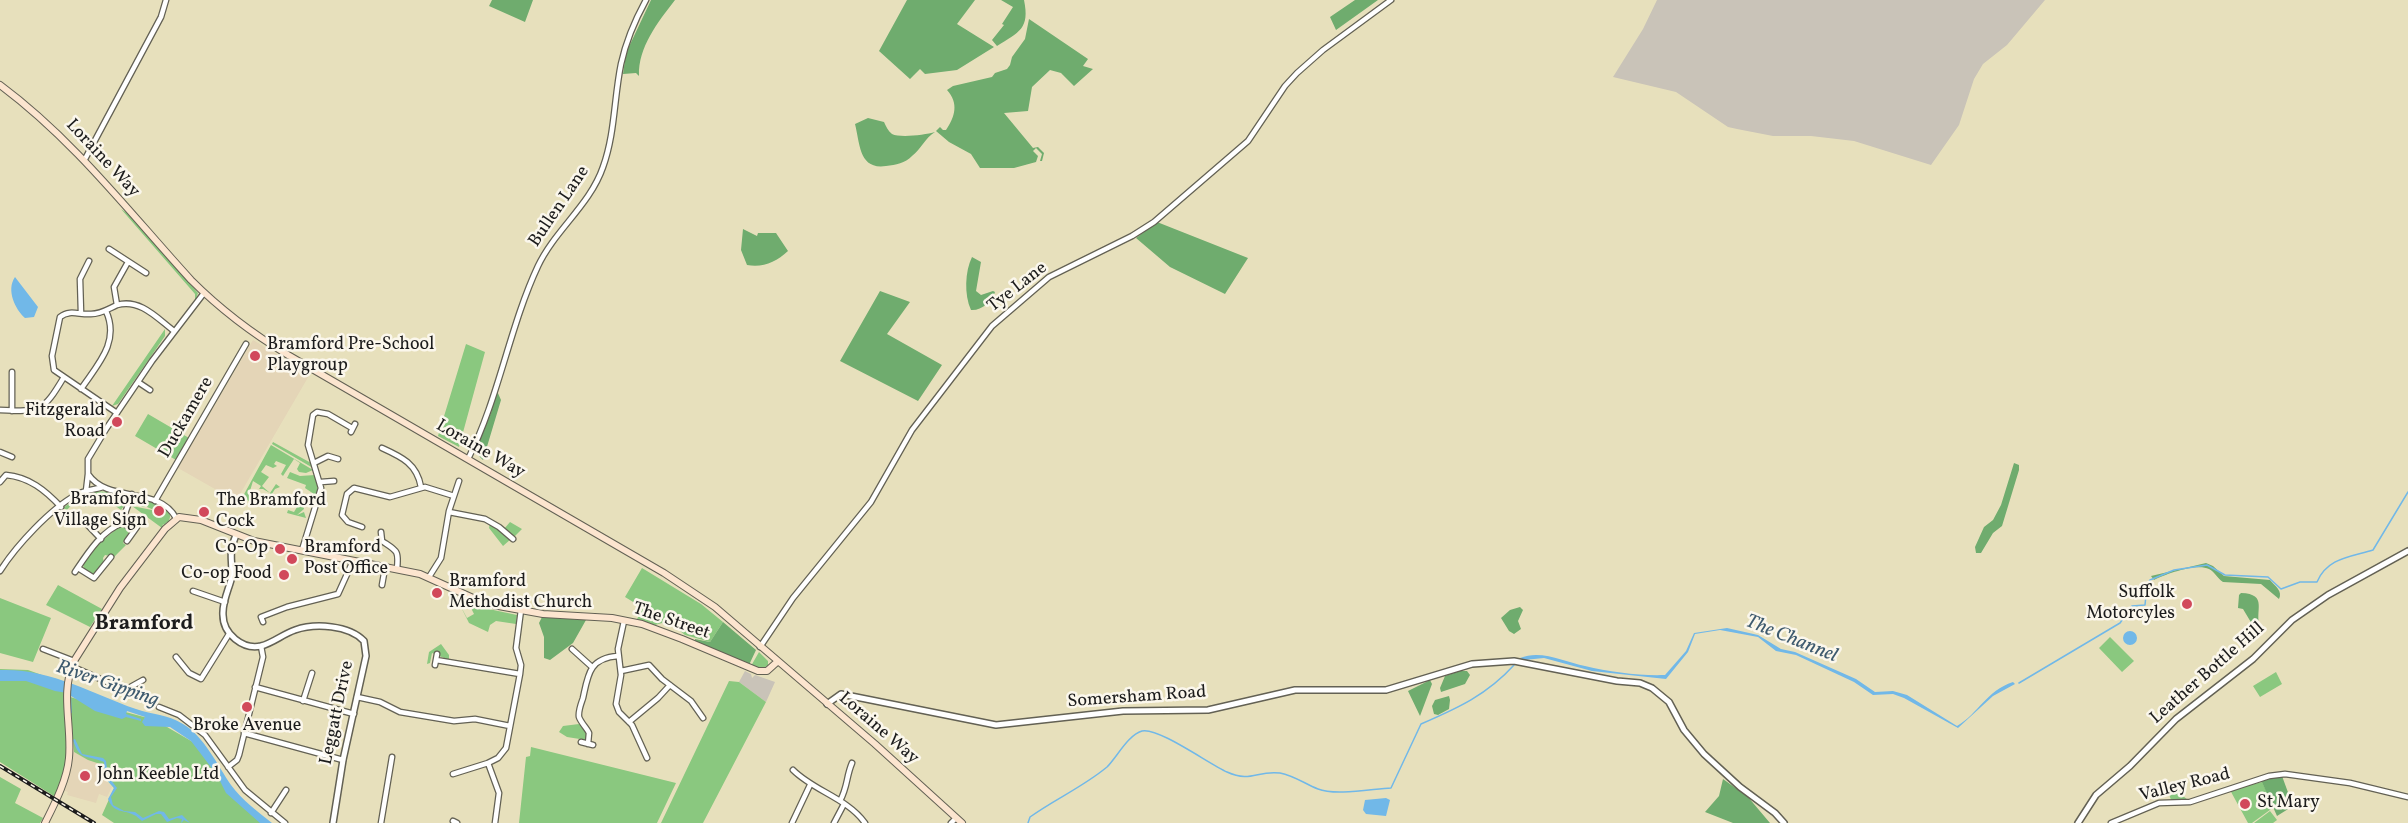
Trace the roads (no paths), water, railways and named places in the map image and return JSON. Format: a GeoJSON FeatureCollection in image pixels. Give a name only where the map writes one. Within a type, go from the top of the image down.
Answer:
{"type":"FeatureCollection","features":[{"type":"Feature","properties":{"kind":"main road","name":"Loraine Way"},"geometry":{"type":"LineString","coordinates":[[0,85],[34,111],[85,159],[204,293],[246,327],[275,347],[664,573],[715,607],[875,744],[954,820],[962,823]]}},
{"type":"Feature","properties":{"kind":"main road"},"geometry":{"type":"LineString","coordinates":[[45,823],[66,773],[69,758],[66,698],[73,664],[120,588],[176,518],[201,520],[236,535]]}},
{"type":"Feature","properties":{"kind":"main road","name":"The Street"},"geometry":{"type":"LineString","coordinates":[[236,535],[429,577],[472,598],[521,610],[624,621],[649,626],[758,671],[767,671],[777,662]]}},
{"type":"Feature","properties":{"kind":"street"},"geometry":{"type":"LineString","coordinates":[[85,159],[161,17],[166,0]]}},
{"type":"Feature","properties":{"kind":"street","name":"Bullen Lane"},"geometry":{"type":"LineString","coordinates":[[468,459],[489,410],[519,310],[535,272],[549,245],[593,189],[600,175],[610,139],[623,54],[646,0]]}},
{"type":"Feature","properties":{"kind":"street","name":"Tye Lane"},"geometry":{"type":"LineString","coordinates":[[760,647],[793,598],[871,502],[912,430],[992,326],[1049,277],[1132,236],[1154,222],[1238,152],[1252,136],[1280,93],[1297,74],[1323,50],[1391,0]]}},
{"type":"Feature","properties":{"kind":"street"},"geometry":{"type":"LineString","coordinates":[[109,249],[146,273]]}},
{"type":"Feature","properties":{"kind":"street"},"geometry":{"type":"LineString","coordinates":[[81,313],[80,279],[89,261]]}},
{"type":"Feature","properties":{"kind":"street"},"geometry":{"type":"LineString","coordinates":[[117,305],[114,287],[128,262]]}},
{"type":"Feature","properties":{"kind":"street"},"geometry":{"type":"LineString","coordinates":[[86,491],[89,457],[138,382],[204,293]]}},
{"type":"Feature","properties":{"kind":"street"},"geometry":{"type":"LineString","coordinates":[[117,413],[54,370],[52,363],[57,323],[65,314],[95,314],[117,305],[128,304],[140,306],[174,332]]}},
{"type":"Feature","properties":{"kind":"street"},"geometry":{"type":"LineString","coordinates":[[81,389],[109,347],[109,319],[106,311]]}},
{"type":"Feature","properties":{"kind":"street","name":"Duckamere"},"geometry":{"type":"LineString","coordinates":[[155,501],[246,351],[246,344]]}},
{"type":"Feature","properties":{"kind":"street"},"geometry":{"type":"LineString","coordinates":[[12,372],[12,411]]}},
{"type":"Feature","properties":{"kind":"street"},"geometry":{"type":"LineString","coordinates":[[0,410],[35,410],[44,406],[64,377]]}},
{"type":"Feature","properties":{"kind":"street"},"geometry":{"type":"LineString","coordinates":[[138,382],[150,390]]}},
{"type":"Feature","properties":{"kind":"street"},"geometry":{"type":"LineString","coordinates":[[302,550],[320,496],[321,482],[308,445],[315,413],[328,414],[352,428]]}},
{"type":"Feature","properties":{"kind":"street"},"geometry":{"type":"LineString","coordinates":[[382,448],[400,456],[412,465],[418,474],[421,487]]}},
{"type":"Feature","properties":{"kind":"street"},"geometry":{"type":"LineString","coordinates":[[0,452],[12,457]]}},
{"type":"Feature","properties":{"kind":"street"},"geometry":{"type":"LineString","coordinates":[[314,463],[328,456],[338,459]]}},
{"type":"Feature","properties":{"kind":"street"},"geometry":{"type":"LineString","coordinates":[[88,474],[103,488]]}},
{"type":"Feature","properties":{"kind":"street"},"geometry":{"type":"LineString","coordinates":[[0,482],[6,475],[29,480],[44,490],[61,507]]}},
{"type":"Feature","properties":{"kind":"street"},"geometry":{"type":"LineString","coordinates":[[321,482],[334,481]]}},
{"type":"Feature","properties":{"kind":"street"},"geometry":{"type":"LineString","coordinates":[[429,577],[441,558],[449,512],[459,482]]}},
{"type":"Feature","properties":{"kind":"street"},"geometry":{"type":"LineString","coordinates":[[362,527],[348,522],[342,515],[347,494],[352,489],[358,488],[390,497],[399,496],[421,487],[454,496]]}},
{"type":"Feature","properties":{"kind":"street"},"geometry":{"type":"LineString","coordinates":[[0,571],[23,540],[73,496],[86,491],[103,488],[132,494],[168,507],[176,518]]}},
{"type":"Feature","properties":{"kind":"street"},"geometry":{"type":"LineString","coordinates":[[111,557],[94,578],[76,570],[101,539],[122,522],[132,494]]}},
{"type":"Feature","properties":{"kind":"street"},"geometry":{"type":"LineString","coordinates":[[449,512],[486,519],[499,526],[513,539]]}},
{"type":"Feature","properties":{"kind":"street"},"geometry":{"type":"LineString","coordinates":[[81,518],[101,539]]}},
{"type":"Feature","properties":{"kind":"street"},"geometry":{"type":"LineString","coordinates":[[122,522],[136,529],[127,541]]}},
{"type":"Feature","properties":{"kind":"street"},"geometry":{"type":"LineString","coordinates":[[381,532],[382,541],[391,546],[398,555],[397,569]]}},
{"type":"Feature","properties":{"kind":"street"},"geometry":{"type":"LineString","coordinates":[[228,767],[237,760],[263,657],[261,646],[241,642],[229,633],[223,617],[231,575],[230,550],[236,535]]}},
{"type":"Feature","properties":{"kind":"street"},"geometry":{"type":"LineString","coordinates":[[391,546],[393,539]]}},
{"type":"Feature","properties":{"kind":"street","name":"Leather Bottle Hill"},"geometry":{"type":"LineString","coordinates":[[2078,823],[2096,795],[2130,766],[2176,719],[2253,660],[2292,620],[2320,599],[2408,551]]}},
{"type":"Feature","properties":{"kind":"street"},"geometry":{"type":"LineString","coordinates":[[263,622],[261,617],[287,607],[338,594],[353,561]]}},
{"type":"Feature","properties":{"kind":"street"},"geometry":{"type":"LineString","coordinates":[[382,585],[386,568]]}},
{"type":"Feature","properties":{"kind":"street"},"geometry":{"type":"LineString","coordinates":[[193,591],[225,602]]}},
{"type":"Feature","properties":{"kind":"street"},"geometry":{"type":"LineString","coordinates":[[453,774],[488,764],[505,750],[521,666],[516,648],[521,610]]}},
{"type":"Feature","properties":{"kind":"street"},"geometry":{"type":"LineString","coordinates":[[624,621],[618,656],[621,671],[616,704],[619,712],[629,722],[647,758]]}},
{"type":"Feature","properties":{"kind":"street","name":"Leggatt Drive"},"geometry":{"type":"LineString","coordinates":[[261,646],[305,627],[351,631],[364,641],[366,648],[343,760],[333,823]]}},
{"type":"Feature","properties":{"kind":"street"},"geometry":{"type":"LineString","coordinates":[[201,679],[229,633]]}},
{"type":"Feature","properties":{"kind":"street"},"geometry":{"type":"LineString","coordinates":[[43,649],[125,690],[141,682],[143,688]]}},
{"type":"Feature","properties":{"kind":"street"},"geometry":{"type":"LineString","coordinates":[[572,649],[592,667]]}},
{"type":"Feature","properties":{"kind":"street"},"geometry":{"type":"LineString","coordinates":[[581,742],[591,744],[589,732],[579,714],[592,667],[603,659],[618,656]]}},
{"type":"Feature","properties":{"kind":"street"},"geometry":{"type":"LineString","coordinates":[[176,657],[189,673],[208,683]]}},
{"type":"Feature","properties":{"kind":"street"},"geometry":{"type":"LineString","coordinates":[[436,660],[520,674]]}},
{"type":"Feature","properties":{"kind":"street","name":"Somersham Road"},"geometry":{"type":"LineString","coordinates":[[827,705],[842,694],[996,725],[1123,711],[1208,710],[1295,690],[1386,690],[1472,664],[1514,661],[1652,687],[1669,702],[1684,730],[1704,754],[1784,823]]}},
{"type":"Feature","properties":{"kind":"street"},"geometry":{"type":"LineString","coordinates":[[621,671],[648,665],[691,701],[703,718]]}},
{"type":"Feature","properties":{"kind":"street"},"geometry":{"type":"LineString","coordinates":[[303,700],[312,673]]}},
{"type":"Feature","properties":{"kind":"street"},"geometry":{"type":"LineString","coordinates":[[629,722],[658,699],[670,685]]}},
{"type":"Feature","properties":{"kind":"street"},"geometry":{"type":"LineString","coordinates":[[255,687],[354,714]]}},
{"type":"Feature","properties":{"kind":"street"},"geometry":{"type":"LineString","coordinates":[[357,697],[380,702],[400,712],[454,721],[475,719],[510,726]]}},
{"type":"Feature","properties":{"kind":"street"},"geometry":{"type":"LineString","coordinates":[[159,707],[179,716],[202,732],[245,790],[285,823]]}},
{"type":"Feature","properties":{"kind":"street"},"geometry":{"type":"LineString","coordinates":[[244,732],[343,760]]}},
{"type":"Feature","properties":{"kind":"street"},"geometry":{"type":"LineString","coordinates":[[382,823],[392,757]]}},
{"type":"Feature","properties":{"kind":"street"},"geometry":{"type":"LineString","coordinates":[[834,823],[847,788],[852,763]]}},
{"type":"Feature","properties":{"kind":"street"},"geometry":{"type":"LineString","coordinates":[[488,764],[499,793],[495,823]]}},
{"type":"Feature","properties":{"kind":"street"},"geometry":{"type":"LineString","coordinates":[[793,770],[810,785],[842,802],[858,814],[865,823]]}},
{"type":"Feature","properties":{"kind":"street","name":"Valley Road"},"geometry":{"type":"LineString","coordinates":[[2111,823],[2159,803],[2190,802],[2269,776],[2285,774],[2350,783],[2408,797]]}},
{"type":"Feature","properties":{"kind":"street"},"geometry":{"type":"LineString","coordinates":[[792,823],[810,785]]}},
{"type":"Feature","properties":{"kind":"street"},"geometry":{"type":"LineString","coordinates":[[271,813],[286,790]]}},
{"type":"Feature","properties":{"kind":"water"},"geometry":{"type":"Polygon","coordinates":[[[15,277],[38,307],[34,317],[25,318],[15,304],[11,288],[15,277]]]}},
{"type":"Feature","properties":{"kind":"water"},"geometry":{"type":"Polygon","coordinates":[[[1727,628],[1758,635],[1781,649],[1795,652],[1856,679],[1875,692],[1893,691],[1907,695],[1957,726],[1965,721],[1989,696],[2004,686],[2013,682],[2015,684],[1993,696],[1958,728],[1904,698],[1893,694],[1873,695],[1854,682],[1796,655],[1776,651],[1758,637],[1720,630],[1695,634],[1688,652],[1666,679],[1592,671],[1544,658],[1524,660],[1520,658],[1545,656],[1615,672],[1665,675],[1686,651],[1694,633],[1727,628]]]}},
{"type":"Feature","properties":{"kind":"water"},"geometry":{"type":"Polygon","coordinates":[[[2127,631],[2133,631],[2137,638],[2133,645],[2127,645],[2123,641],[2123,635],[2127,631]]]}},
{"type":"Feature","properties":{"kind":"water"},"geometry":{"type":"Polygon","coordinates":[[[0,670],[18,670],[53,677],[136,709],[166,716],[183,724],[198,736],[235,790],[250,806],[272,823],[260,823],[226,793],[217,775],[191,741],[170,727],[145,726],[142,722],[145,717],[127,711],[126,714],[141,719],[141,721],[126,717],[122,719],[95,711],[71,696],[72,713],[70,713],[67,693],[26,681],[0,681],[0,670]]]}},
{"type":"Feature","properties":{"kind":"water"},"geometry":{"type":"Polygon","coordinates":[[[75,739],[82,754],[103,758],[106,761],[108,776],[117,788],[111,797],[113,805],[124,811],[135,812],[143,818],[159,811],[164,812],[169,819],[182,815],[190,823],[184,820],[181,823],[182,819],[177,818],[167,822],[161,814],[142,821],[135,815],[119,810],[113,807],[108,799],[114,788],[104,777],[104,762],[81,755],[73,740],[75,739]]]}},
{"type":"Feature","properties":{"kind":"water"},"geometry":{"type":"Polygon","coordinates":[[[1386,798],[1390,800],[1386,816],[1366,814],[1363,810],[1365,800],[1386,798]]]}},
{"type":"Feature","properties":{"kind":"waterway","name":"The Channel"},"geometry":{"type":"LineString","coordinates":[[2019,683],[2120,623],[2132,606],[2145,605],[2147,585],[2150,580],[2174,570],[2207,565],[2225,575],[2268,577],[2281,589],[2300,582],[2317,582],[2321,574],[2333,563],[2373,550],[2408,492]]}},
{"type":"Feature","properties":{"kind":"waterway","name":"The Channel"},"geometry":{"type":"LineString","coordinates":[[1028,823],[1030,817],[1107,767],[1127,742],[1142,731],[1150,731],[1171,740],[1235,775],[1280,773],[1318,789],[1334,792],[1391,788],[1421,724],[1471,700],[1494,684],[1515,664]]}},
{"type":"Feature","properties":{"kind":"railway"},"geometry":{"type":"LineString","coordinates":[[0,766],[94,823]]}},
{"type":"Feature","properties":{"kind":"place","name":"Bramford Pre-School Playgroup"},"geometry":{"type":"Point","coordinates":[255,356]}},
{"type":"Feature","properties":{"kind":"place","name":"Fitzgerald Road"},"geometry":{"type":"Point","coordinates":[117,422]}},
{"type":"Feature","properties":{"kind":"place","name":"Bramford Village Sign"},"geometry":{"type":"Point","coordinates":[159,511]}},
{"type":"Feature","properties":{"kind":"place","name":"The Bramford Cock"},"geometry":{"type":"Point","coordinates":[204,512]}},
{"type":"Feature","properties":{"kind":"place","name":"Co-Op"},"geometry":{"type":"Point","coordinates":[280,549]}},
{"type":"Feature","properties":{"kind":"place","name":"Bramford Post Office"},"geometry":{"type":"Point","coordinates":[292,559]}},
{"type":"Feature","properties":{"kind":"place","name":"Co-op Food"},"geometry":{"type":"Point","coordinates":[284,575]}},
{"type":"Feature","properties":{"kind":"place","name":"Bramford Methodist Church"},"geometry":{"type":"Point","coordinates":[437,593]}},
{"type":"Feature","properties":{"kind":"place","name":"Suffolk Motorcyles"},"geometry":{"type":"Point","coordinates":[2187,604]}},
{"type":"Feature","properties":{"kind":"place","name":"Broke Avenue"},"geometry":{"type":"Point","coordinates":[247,707]}},
{"type":"Feature","properties":{"kind":"place","name":"John Keeble Ltd"},"geometry":{"type":"Point","coordinates":[85,776]}},
{"type":"Feature","properties":{"kind":"place","name":"St Mary"},"geometry":{"type":"Point","coordinates":[2245,804]}},
{"type":"Feature","properties":{"kind":"district","name":"Bramford"},"geometry":{"type":"Point","coordinates":[144,625]}},
{"type":"Feature","properties":{"kind":"water label","name":"River Gipping"},"geometry":{"type":"Point","coordinates":[107,685]}}]}
